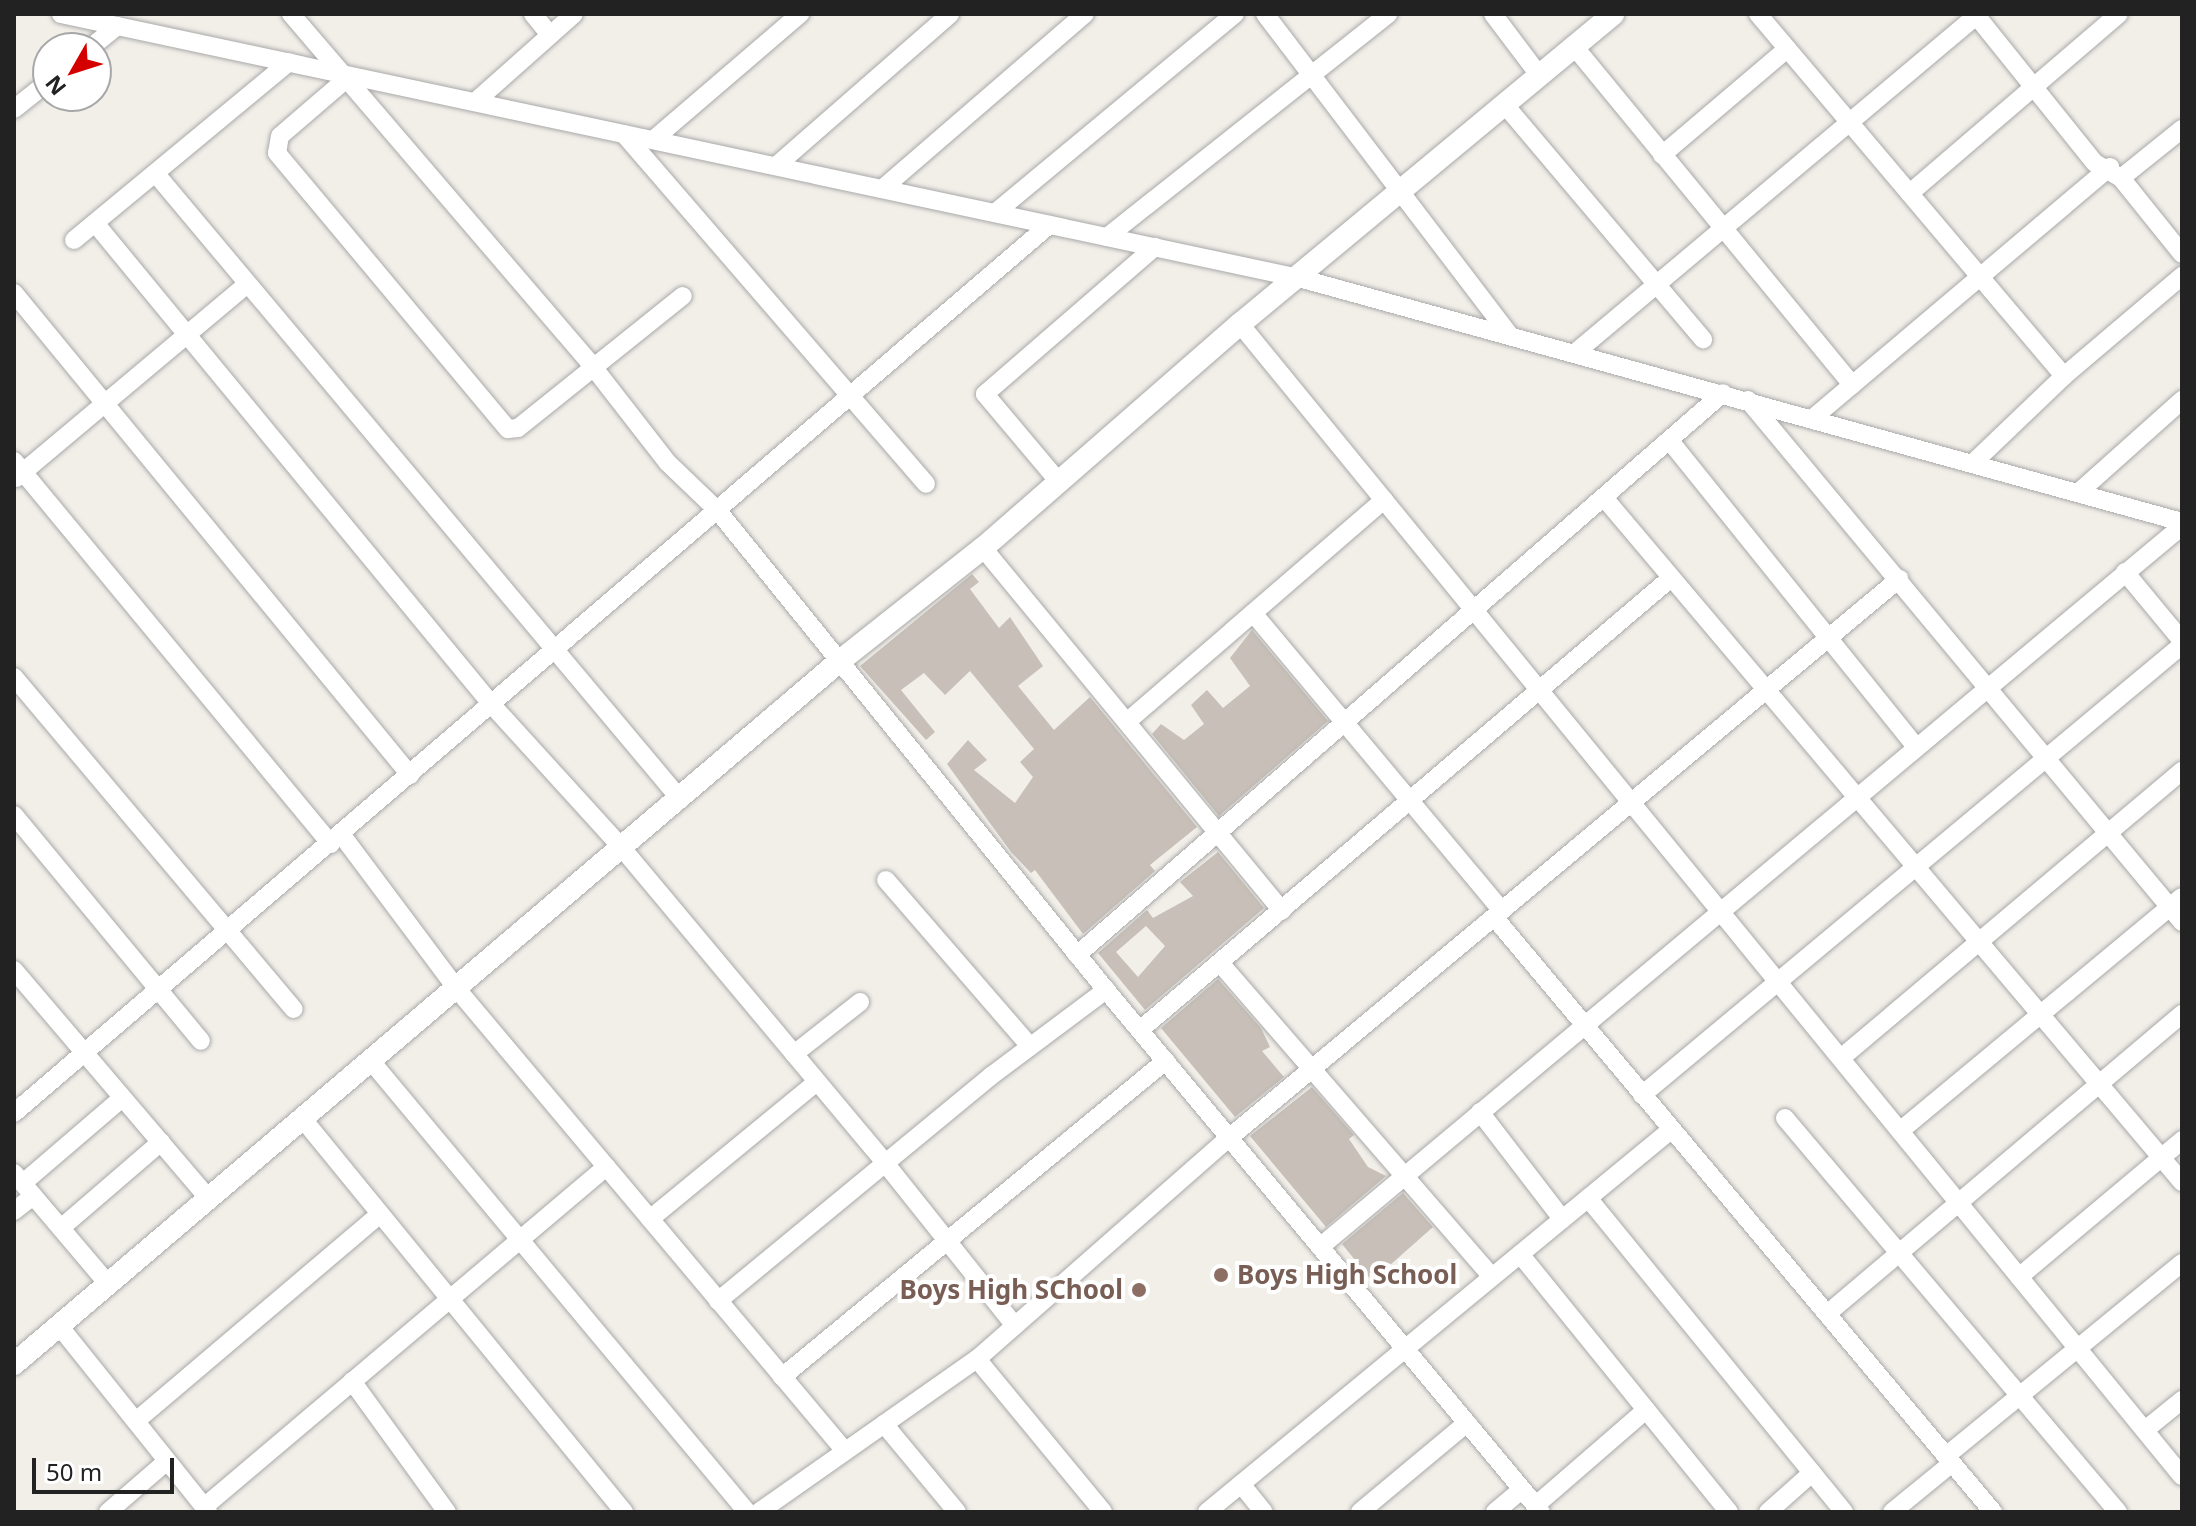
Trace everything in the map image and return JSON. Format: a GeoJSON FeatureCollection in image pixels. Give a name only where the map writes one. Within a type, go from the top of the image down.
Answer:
{"type":"FeatureCollection","features":[{"type":"Feature","properties":{"kind":"street"},"geometry":{"type":"LineString","coordinates":[[61,14],[289,62],[340,77],[475,102],[1299,278],[1813,418],[2182,524]]}},
{"type":"Feature","properties":{"kind":"street"},"geometry":{"type":"LineString","coordinates":[[291,14],[340,77],[594,368],[668,463],[718,511],[1077,955],[1538,1509],[1646,1410]]}},
{"type":"Feature","properties":{"kind":"street"},"geometry":{"type":"LineString","coordinates":[[533,14],[550,35]]}},
{"type":"Feature","properties":{"kind":"street"},"geometry":{"type":"LineString","coordinates":[[475,102],[574,14]]}},
{"type":"Feature","properties":{"kind":"street"},"geometry":{"type":"LineString","coordinates":[[653,140],[800,14]]}},
{"type":"Feature","properties":{"kind":"street"},"geometry":{"type":"LineString","coordinates":[[776,166],[950,14]]}},
{"type":"Feature","properties":{"kind":"street"},"geometry":{"type":"LineString","coordinates":[[882,189],[1085,14]]}},
{"type":"Feature","properties":{"kind":"street"},"geometry":{"type":"LineString","coordinates":[[995,213],[1235,14]]}},
{"type":"Feature","properties":{"kind":"street"},"geometry":{"type":"LineString","coordinates":[[1265,14],[1401,188],[1510,336]]}},
{"type":"Feature","properties":{"kind":"street"},"geometry":{"type":"LineString","coordinates":[[1107,237],[1388,14]]}},
{"type":"Feature","properties":{"kind":"street"},"geometry":{"type":"LineString","coordinates":[[1493,14],[1539,75]]}},
{"type":"Feature","properties":{"kind":"street"},"geometry":{"type":"LineString","coordinates":[[14,1364],[841,660],[983,548],[1240,324],[1613,14]]}},
{"type":"Feature","properties":{"kind":"street"},"geometry":{"type":"LineString","coordinates":[[1758,14],[2064,376]]}},
{"type":"Feature","properties":{"kind":"street"},"geometry":{"type":"LineString","coordinates":[[1910,193],[2119,14]]}},
{"type":"Feature","properties":{"kind":"street"},"geometry":{"type":"LineString","coordinates":[[1575,353],[1975,15],[2095,163],[2115,173],[2182,254]]}},
{"type":"Feature","properties":{"kind":"street"},"geometry":{"type":"LineString","coordinates":[[110,32],[117,26]]}},
{"type":"Feature","properties":{"kind":"street"},"geometry":{"type":"LineString","coordinates":[[1573,45],[1852,385]]}},
{"type":"Feature","properties":{"kind":"street"},"geometry":{"type":"LineString","coordinates":[[1662,155],[1787,49]]}},
{"type":"Feature","properties":{"kind":"street"},"geometry":{"type":"LineString","coordinates":[[74,240],[289,62]]}},
{"type":"Feature","properties":{"kind":"street"},"geometry":{"type":"LineString","coordinates":[[340,77],[280,136],[277,153],[497,420],[508,429],[518,428],[683,296]]}},
{"type":"Feature","properties":{"kind":"street"},"geometry":{"type":"LineString","coordinates":[[14,109],[32,95]]}},
{"type":"Feature","properties":{"kind":"street"},"geometry":{"type":"LineString","coordinates":[[1505,105],[1703,339]]}},
{"type":"Feature","properties":{"kind":"street"},"geometry":{"type":"LineString","coordinates":[[1813,418],[1980,277],[2115,173],[2182,129]]}},
{"type":"Feature","properties":{"kind":"street"},"geometry":{"type":"LineString","coordinates":[[624,134],[926,484]]}},
{"type":"Feature","properties":{"kind":"street"},"geometry":{"type":"LineString","coordinates":[[156,174],[245,286],[680,799]]}},
{"type":"Feature","properties":{"kind":"street"},"geometry":{"type":"LineString","coordinates":[[95,223],[492,705],[622,848],[885,1163],[1015,1326]]}},
{"type":"Feature","properties":{"kind":"street"},"geometry":{"type":"LineString","coordinates":[[14,1113],[1049,225]]}},
{"type":"Feature","properties":{"kind":"street"},"geometry":{"type":"LineString","coordinates":[[1059,482],[985,394],[1155,247]]}},
{"type":"Feature","properties":{"kind":"street"},"geometry":{"type":"LineString","coordinates":[[1973,463],[2064,376],[2182,276]]}},
{"type":"Feature","properties":{"kind":"street"},"geometry":{"type":"LineString","coordinates":[[245,286],[105,404],[17,471],[336,839],[457,989],[845,1451]]}},
{"type":"Feature","properties":{"kind":"street"},"geometry":{"type":"LineString","coordinates":[[14,293],[410,775]]}},
{"type":"Feature","properties":{"kind":"street"},"geometry":{"type":"LineString","coordinates":[[1240,324],[2182,1476]]}},
{"type":"Feature","properties":{"kind":"street"},"geometry":{"type":"LineString","coordinates":[[1077,955],[1474,610],[1606,500],[1723,393]]}},
{"type":"Feature","properties":{"kind":"street"},"geometry":{"type":"LineString","coordinates":[[1748,400],[2109,834],[2176,902],[2182,922]]}},
{"type":"Feature","properties":{"kind":"street"},"geometry":{"type":"LineString","coordinates":[[2078,493],[2182,400]]}},
{"type":"Feature","properties":{"kind":"street"},"geometry":{"type":"LineString","coordinates":[[1670,441],[1915,746]]}},
{"type":"Feature","properties":{"kind":"street"},"geometry":{"type":"LineString","coordinates":[[1129,720],[1384,500]]}},
{"type":"Feature","properties":{"kind":"street"},"geometry":{"type":"LineString","coordinates":[[1606,500],[2182,1182]]}},
{"type":"Feature","properties":{"kind":"street"},"geometry":{"type":"LineString","coordinates":[[1320,1247],[1722,913],[1855,795],[2182,524]]}},
{"type":"Feature","properties":{"kind":"street"},"geometry":{"type":"LineString","coordinates":[[983,548],[1129,720],[1282,911]]}},
{"type":"Feature","properties":{"kind":"street"},"geometry":{"type":"LineString","coordinates":[[1642,1095],[2182,643],[2125,572]]}},
{"type":"Feature","properties":{"kind":"street"},"geometry":{"type":"LineString","coordinates":[[1140,1030],[1412,802],[1671,578]]}},
{"type":"Feature","properties":{"kind":"street"},"geometry":{"type":"LineString","coordinates":[[759,1512],[977,1359],[1229,1138],[1899,579]]}},
{"type":"Feature","properties":{"kind":"street"},"geometry":{"type":"LineString","coordinates":[[1253,613],[1347,721],[1584,1025],[1993,1512]]}},
{"type":"Feature","properties":{"kind":"street"},"geometry":{"type":"LineString","coordinates":[[14,677],[294,1009]]}},
{"type":"Feature","properties":{"kind":"street"},"geometry":{"type":"LineString","coordinates":[[1841,1058],[2182,771]]}},
{"type":"Feature","properties":{"kind":"street"},"geometry":{"type":"LineString","coordinates":[[14,815],[201,1041]]}},
{"type":"Feature","properties":{"kind":"street"},"geometry":{"type":"LineString","coordinates":[[886,880],[1030,1046]]}},
{"type":"Feature","properties":{"kind":"street"},"geometry":{"type":"LineString","coordinates":[[1900,1131],[2040,1011],[2176,902]]}},
{"type":"Feature","properties":{"kind":"street"},"geometry":{"type":"LineString","coordinates":[[1220,963],[1492,1277]]}},
{"type":"Feature","properties":{"kind":"street"},"geometry":{"type":"LineString","coordinates":[[14,970],[207,1197]]}},
{"type":"Feature","properties":{"kind":"street"},"geometry":{"type":"LineString","coordinates":[[718,1301],[1030,1046],[1106,990]]}},
{"type":"Feature","properties":{"kind":"street"},"geometry":{"type":"LineString","coordinates":[[794,1054],[860,1002]]}},
{"type":"Feature","properties":{"kind":"street"},"geometry":{"type":"LineString","coordinates":[[1827,1314],[2182,1014]]}},
{"type":"Feature","properties":{"kind":"street"},"geometry":{"type":"LineString","coordinates":[[371,1061],[517,1241],[747,1512]]}},
{"type":"Feature","properties":{"kind":"street"},"geometry":{"type":"LineString","coordinates":[[782,1377],[1166,1061]]}},
{"type":"Feature","properties":{"kind":"street"},"geometry":{"type":"LineString","coordinates":[[650,1219],[817,1082]]}},
{"type":"Feature","properties":{"kind":"street"},"geometry":{"type":"LineString","coordinates":[[14,1211],[23,1184],[122,1098]]}},
{"type":"Feature","properties":{"kind":"street"},"geometry":{"type":"LineString","coordinates":[[1480,1112],[1562,1219]]}},
{"type":"Feature","properties":{"kind":"street"},"geometry":{"type":"LineString","coordinates":[[302,1118],[624,1512]]}},
{"type":"Feature","properties":{"kind":"street"},"geometry":{"type":"LineString","coordinates":[[1785,1118],[2118,1512]]}},
{"type":"Feature","properties":{"kind":"street"},"geometry":{"type":"LineString","coordinates":[[1207,1512],[1672,1129]]}},
{"type":"Feature","properties":{"kind":"street"},"geometry":{"type":"LineString","coordinates":[[2019,1277],[2182,1140]]}},
{"type":"Feature","properties":{"kind":"street"},"geometry":{"type":"LineString","coordinates":[[61,1228],[161,1142]]}},
{"type":"Feature","properties":{"kind":"street"},"geometry":{"type":"LineString","coordinates":[[60,1327],[206,1510],[352,1381],[606,1167]]}},
{"type":"Feature","properties":{"kind":"street"},"geometry":{"type":"LineString","coordinates":[[23,1184],[108,1284]]}},
{"type":"Feature","properties":{"kind":"street"},"geometry":{"type":"LineString","coordinates":[[1588,1198],[1844,1512]]}},
{"type":"Feature","properties":{"kind":"street"},"geometry":{"type":"LineString","coordinates":[[136,1421],[379,1215]]}},
{"type":"Feature","properties":{"kind":"street"},"geometry":{"type":"LineString","coordinates":[[1520,1254],[1729,1512]]}},
{"type":"Feature","properties":{"kind":"street"},"geometry":{"type":"LineString","coordinates":[[1892,1512],[2020,1395],[2182,1263]]}},
{"type":"Feature","properties":{"kind":"street"},"geometry":{"type":"LineString","coordinates":[[977,1359],[1103,1512]]}},
{"type":"Feature","properties":{"kind":"street"},"geometry":{"type":"LineString","coordinates":[[352,1381],[447,1512]]}},
{"type":"Feature","properties":{"kind":"street"},"geometry":{"type":"LineString","coordinates":[[2145,1430],[2182,1400]]}},
{"type":"Feature","properties":{"kind":"street"},"geometry":{"type":"LineString","coordinates":[[1360,1512],[1467,1423]]}},
{"type":"Feature","properties":{"kind":"street"},"geometry":{"type":"LineString","coordinates":[[884,1424],[957,1512]]}},
{"type":"Feature","properties":{"kind":"street"},"geometry":{"type":"LineString","coordinates":[[108,1512],[167,1461]]}},
{"type":"Feature","properties":{"kind":"street"},"geometry":{"type":"LineString","coordinates":[[1768,1512],[1812,1473]]}},
{"type":"Feature","properties":{"kind":"street"},"geometry":{"type":"LineString","coordinates":[[1241,1484],[1264,1512]]}},
{"type":"Feature","properties":{"kind":"street"},"geometry":{"type":"LineString","coordinates":[[1495,1512],[1522,1489]]}},
{"type":"Feature","properties":{"kind":"building"},"geometry":{"type":"Polygon","coordinates":[[[972,574],[979,582],[970,589],[999,628],[1010,617],[1043,666],[1018,686],[1054,730],[1090,697],[1197,827],[1150,865],[1155,871],[1083,934],[1035,870],[1031,873],[1011,852],[947,764],[968,740],[987,760],[974,770],[1015,803],[1033,777],[1020,762],[1034,749],[970,671],[945,695],[924,673],[901,690],[935,732],[926,740],[860,666],[972,574]]]}},
{"type":"Feature","properties":{"kind":"building"},"geometry":{"type":"Polygon","coordinates":[[[1252,630],[1328,721],[1219,816],[1152,734],[1161,724],[1184,740],[1204,724],[1191,705],[1207,690],[1223,708],[1250,686],[1230,658],[1252,630]]]}},
{"type":"Feature","properties":{"kind":"building"},"geometry":{"type":"Polygon","coordinates":[[[1218,852],[1264,908],[1145,1010],[1098,953],[1147,910],[1153,918],[1193,896],[1180,882],[1218,852]],[[1146,926],[1116,952],[1138,977],[1165,946],[1146,926]]]}},
{"type":"Feature","properties":{"kind":"building"},"geometry":{"type":"Polygon","coordinates":[[[1218,979],[1261,1028],[1270,1047],[1262,1051],[1284,1077],[1235,1117],[1161,1028],[1218,979]]]}},
{"type":"Feature","properties":{"kind":"building"},"geometry":{"type":"Polygon","coordinates":[[[1312,1087],[1354,1135],[1349,1139],[1368,1167],[1386,1176],[1326,1227],[1250,1136],[1312,1087]]]}},
{"type":"Feature","properties":{"kind":"building"},"geometry":{"type":"Polygon","coordinates":[[[1403,1193],[1433,1227],[1372,1281],[1342,1244],[1403,1193]]]}},
{"type":"Feature","properties":{"kind":"place","name":"Boys High School"},"geometry":{"type":"Point","coordinates":[1221,1275]}},
{"type":"Feature","properties":{"kind":"place","name":"Boys High SChool"},"geometry":{"type":"Point","coordinates":[1139,1290]}}]}
